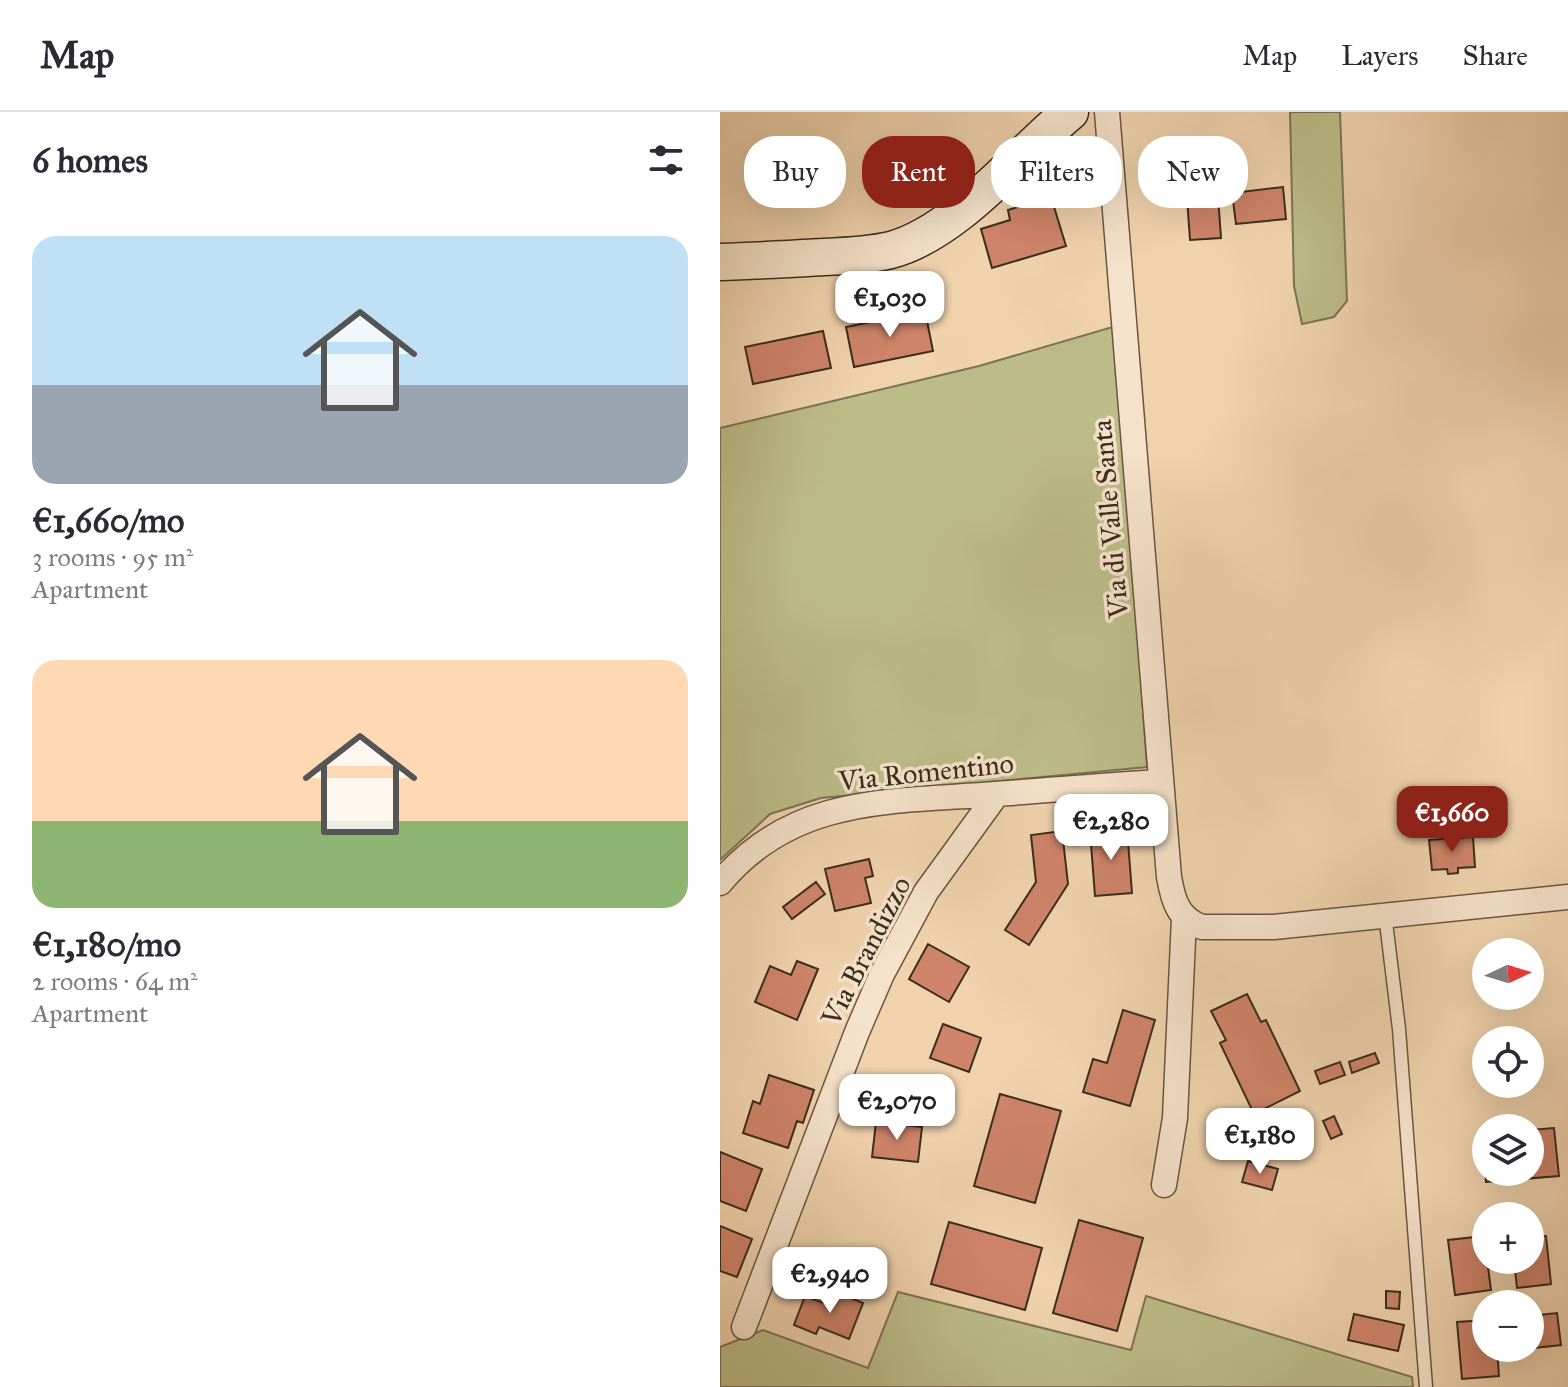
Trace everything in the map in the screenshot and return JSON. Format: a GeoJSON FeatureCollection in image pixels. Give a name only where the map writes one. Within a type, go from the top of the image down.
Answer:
{"type":"FeatureCollection","features":[{"type":"Feature","properties":{"kind":"street"},"geometry":{"type":"LineString","coordinates":[[720,262],[861,255],[907,244],[945,222],[978,196],[1070,112]]}},
{"type":"Feature","properties":{"kind":"street","name":"Via di Valle Santa"},"geometry":{"type":"LineString","coordinates":[[1107,112],[1169,877],[1174,901],[1184,918]]}},
{"type":"Feature","properties":{"kind":"street","name":"Via Romentino"},"geometry":{"type":"LineString","coordinates":[[720,883],[734,867],[773,835],[819,815],[867,804],[1161,782]]}},
{"type":"Feature","properties":{"kind":"street","name":"Via Brandizzo"},"geometry":{"type":"LineString","coordinates":[[744,1327],[852,1043],[882,974],[926,892],[997,794]]}},
{"type":"Feature","properties":{"kind":"street"},"geometry":{"type":"LineString","coordinates":[[1164,1185],[1175,1118],[1184,918],[1202,927],[1274,927],[1568,897]]}},
{"type":"Feature","properties":{"kind":"lane"},"geometry":{"type":"LineString","coordinates":[[1385,914],[1399,1029],[1426,1387]]}},
{"type":"Feature","properties":{"kind":"green space"},"geometry":{"type":"Polygon","coordinates":[[[1290,112],[1340,112],[1347,301],[1334,317],[1302,324],[1294,286],[1290,112]]]}},
{"type":"Feature","properties":{"kind":"green space"},"geometry":{"type":"Polygon","coordinates":[[[1116,326],[1147,767],[821,798],[770,814],[720,860],[720,428],[979,366],[1116,326]]]}},
{"type":"Feature","properties":{"kind":"green space"},"geometry":{"type":"Polygon","coordinates":[[[898,1292],[1131,1350],[1146,1296],[1412,1377],[1413,1387],[720,1387],[720,1347],[763,1330],[868,1368],[898,1292]]]}},
{"type":"Feature","properties":{"kind":"building"},"geometry":{"type":"Polygon","coordinates":[[[1283,187],[1286,219],[1236,224],[1234,208],[1248,208],[1248,191],[1283,187]]]}},
{"type":"Feature","properties":{"kind":"building"},"geometry":{"type":"Polygon","coordinates":[[[1054,208],[1066,246],[992,268],[981,229],[1010,220],[1008,210],[1054,208]]]}},
{"type":"Feature","properties":{"kind":"building"},"geometry":{"type":"Polygon","coordinates":[[[1188,208],[1219,208],[1221,238],[1190,240],[1188,208]]]}},
{"type":"Feature","properties":{"kind":"building"},"geometry":{"type":"Polygon","coordinates":[[[925,311],[933,351],[854,367],[846,327],[925,311]]]}},
{"type":"Feature","properties":{"kind":"building"},"geometry":{"type":"Polygon","coordinates":[[[823,331],[831,368],[753,384],[745,347],[823,331]]]}},
{"type":"Feature","properties":{"kind":"building"},"geometry":{"type":"Polygon","coordinates":[[[1485,800],[1486,810],[1465,812],[1464,801],[1485,800]]]}},
{"type":"Feature","properties":{"kind":"building"},"geometry":{"type":"Polygon","coordinates":[[[1487,810],[1488,819],[1465,820],[1465,812],[1487,810]]]}},
{"type":"Feature","properties":{"kind":"building"},"geometry":{"type":"Polygon","coordinates":[[[1127,828],[1132,893],[1095,896],[1090,831],[1127,828]]]}},
{"type":"Feature","properties":{"kind":"building"},"geometry":{"type":"Polygon","coordinates":[[[1062,831],[1068,884],[1029,945],[1005,930],[1036,882],[1031,835],[1062,831]]]}},
{"type":"Feature","properties":{"kind":"building"},"geometry":{"type":"Polygon","coordinates":[[[1473,837],[1475,867],[1458,868],[1458,873],[1448,874],[1447,869],[1432,870],[1429,840],[1473,837]]]}},
{"type":"Feature","properties":{"kind":"building"},"geometry":{"type":"Polygon","coordinates":[[[869,859],[873,876],[865,878],[871,903],[835,911],[825,869],[869,859]]]}},
{"type":"Feature","properties":{"kind":"building"},"geometry":{"type":"Polygon","coordinates":[[[816,882],[825,894],[792,919],[783,907],[816,882]]]}},
{"type":"Feature","properties":{"kind":"building"},"geometry":{"type":"Polygon","coordinates":[[[928,944],[969,967],[949,1002],[909,979],[928,944]]]}},
{"type":"Feature","properties":{"kind":"building"},"geometry":{"type":"Polygon","coordinates":[[[797,961],[818,969],[797,1020],[755,1002],[770,966],[791,975],[797,961]]]}},
{"type":"Feature","properties":{"kind":"building"},"geometry":{"type":"Polygon","coordinates":[[[1247,994],[1261,1022],[1266,1020],[1300,1091],[1254,1114],[1220,1043],[1226,1040],[1211,1011],[1247,994]]]}},
{"type":"Feature","properties":{"kind":"building"},"geometry":{"type":"Polygon","coordinates":[[[1123,1010],[1155,1020],[1130,1106],[1083,1092],[1093,1059],[1107,1063],[1123,1010]]]}},
{"type":"Feature","properties":{"kind":"building"},"geometry":{"type":"Polygon","coordinates":[[[943,1024],[981,1038],[969,1072],[930,1058],[943,1024]]]}},
{"type":"Feature","properties":{"kind":"building"},"geometry":{"type":"Polygon","coordinates":[[[1375,1053],[1379,1063],[1352,1073],[1349,1062],[1375,1053]]]}},
{"type":"Feature","properties":{"kind":"building"},"geometry":{"type":"Polygon","coordinates":[[[1340,1062],[1345,1075],[1320,1084],[1315,1071],[1340,1062]]]}},
{"type":"Feature","properties":{"kind":"building"},"geometry":{"type":"Polygon","coordinates":[[[769,1075],[814,1090],[803,1123],[797,1121],[788,1148],[743,1133],[753,1101],[760,1104],[769,1075]]]}},
{"type":"Feature","properties":{"kind":"building"},"geometry":{"type":"Polygon","coordinates":[[[1000,1094],[1061,1111],[1035,1203],[974,1186],[1000,1094]]]}},
{"type":"Feature","properties":{"kind":"building"},"geometry":{"type":"Polygon","coordinates":[[[1334,1116],[1342,1134],[1331,1139],[1323,1121],[1334,1116]]]}},
{"type":"Feature","properties":{"kind":"building"},"geometry":{"type":"Polygon","coordinates":[[[876,1122],[922,1127],[918,1162],[872,1157],[876,1122]]]}},
{"type":"Feature","properties":{"kind":"building"},"geometry":{"type":"Polygon","coordinates":[[[1554,1128],[1559,1176],[1544,1177],[1544,1129],[1554,1128]]]}},
{"type":"Feature","properties":{"kind":"building"},"geometry":{"type":"Polygon","coordinates":[[[720,1152],[762,1169],[746,1211],[720,1201],[720,1152]]]}},
{"type":"Feature","properties":{"kind":"building"},"geometry":{"type":"Polygon","coordinates":[[[1248,1161],[1278,1169],[1272,1190],[1242,1182],[1248,1161]]]}},
{"type":"Feature","properties":{"kind":"building"},"geometry":{"type":"Polygon","coordinates":[[[1079,1220],[1143,1238],[1117,1331],[1053,1313],[1079,1220]]]}},
{"type":"Feature","properties":{"kind":"building"},"geometry":{"type":"Polygon","coordinates":[[[949,1222],[1042,1248],[1025,1310],[931,1284],[949,1222]]]}},
{"type":"Feature","properties":{"kind":"building"},"geometry":{"type":"Polygon","coordinates":[[[720,1226],[752,1239],[737,1277],[720,1271],[720,1226]]]}},
{"type":"Feature","properties":{"kind":"building"},"geometry":{"type":"Polygon","coordinates":[[[1544,1236],[1551,1284],[1517,1288],[1516,1274],[1544,1274],[1544,1236]]]}},
{"type":"Feature","properties":{"kind":"building"},"geometry":{"type":"Polygon","coordinates":[[[1472,1237],[1472,1274],[1489,1274],[1491,1290],[1472,1290],[1472,1293],[1455,1295],[1448,1240],[1472,1237]]]}},
{"type":"Feature","properties":{"kind":"building"},"geometry":{"type":"Polygon","coordinates":[[[832,1290],[863,1303],[849,1339],[819,1327],[816,1334],[794,1325],[805,1296],[826,1304],[832,1290]]]}},
{"type":"Feature","properties":{"kind":"building"},"geometry":{"type":"Polygon","coordinates":[[[1386,1291],[1400,1292],[1399,1309],[1386,1308],[1386,1291]]]}},
{"type":"Feature","properties":{"kind":"building"},"geometry":{"type":"Polygon","coordinates":[[[1557,1313],[1561,1345],[1544,1347],[1544,1314],[1557,1313]]]}},
{"type":"Feature","properties":{"kind":"building"},"geometry":{"type":"Polygon","coordinates":[[[1354,1314],[1404,1325],[1398,1351],[1348,1340],[1354,1314]]]}},
{"type":"Feature","properties":{"kind":"building"},"geometry":{"type":"Polygon","coordinates":[[[1472,1321],[1472,1362],[1498,1362],[1499,1376],[1462,1379],[1457,1322],[1472,1321]]]}}]}
